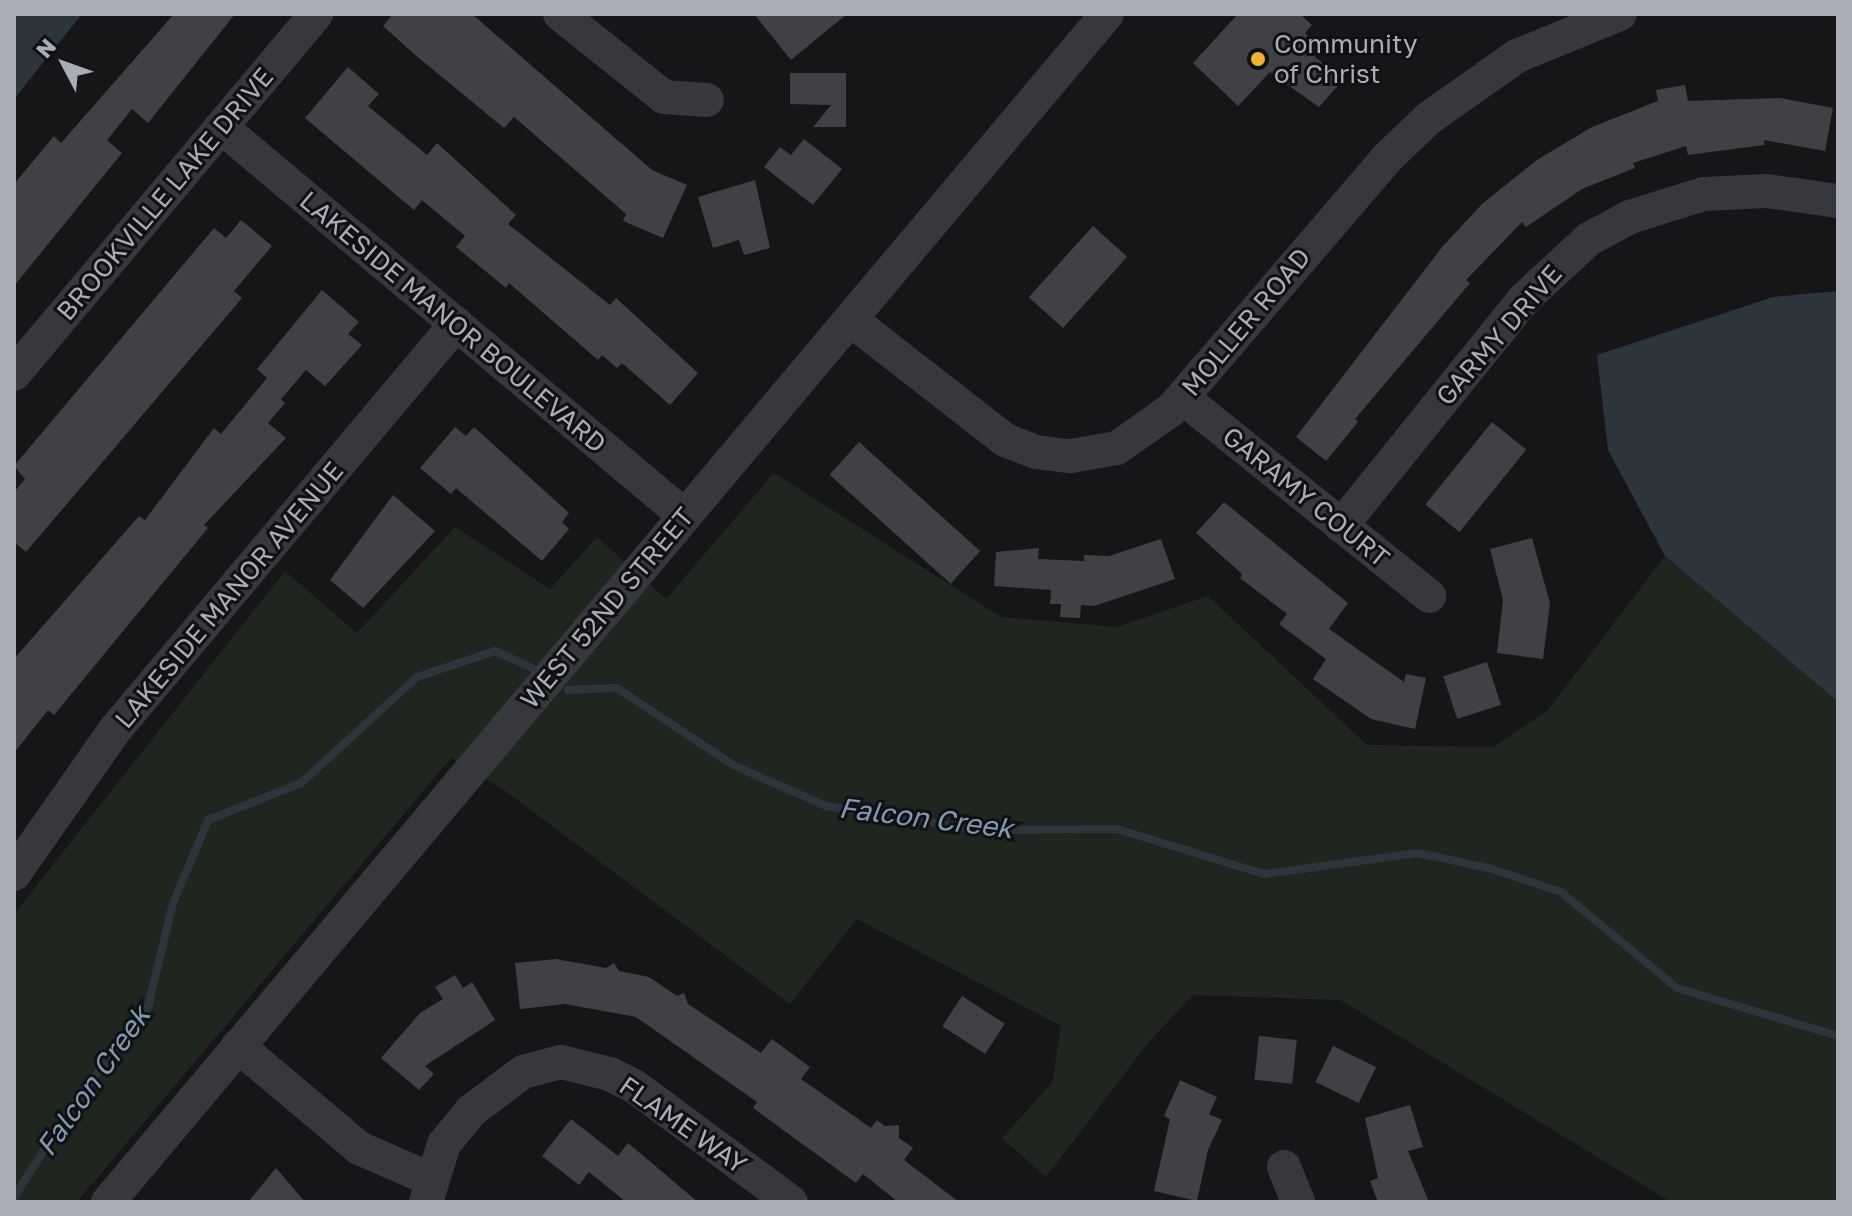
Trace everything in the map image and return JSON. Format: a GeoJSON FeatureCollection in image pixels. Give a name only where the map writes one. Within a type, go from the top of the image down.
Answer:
{"type":"FeatureCollection","features":[{"type":"Feature","properties":{"kind":"street","name":"BROOKVILLE LAKE DRIVE"},"geometry":{"type":"LineString","coordinates":[[14,374],[316,14]]}},
{"type":"Feature","properties":{"kind":"street"},"geometry":{"type":"LineString","coordinates":[[560,14],[664,97],[707,100]]}},
{"type":"Feature","properties":{"kind":"street","name":"WEST 52ND STREET"},"geometry":{"type":"LineString","coordinates":[[108,1202],[1107,14]]}},
{"type":"Feature","properties":{"kind":"street","name":"MOLLER ROAD"},"geometry":{"type":"LineString","coordinates":[[851,320],[985,428],[1036,452],[1071,456],[1117,448],[1163,419],[1183,398],[1366,181],[1429,118],[1517,56],[1620,14]]}},
{"type":"Feature","properties":{"kind":"street","name":"LAKESIDE MANOR BOULEVARD"},"geometry":{"type":"LineString","coordinates":[[221,127],[685,516]]}},
{"type":"Feature","properties":{"kind":"street","name":"GARMY DRIVE"},"geometry":{"type":"LineString","coordinates":[[1341,526],[1524,299],[1589,239],[1630,217],[1704,194],[1766,191],[1838,201]]}},
{"type":"Feature","properties":{"kind":"street","name":"LAKESIDE MANOR AVENUE"},"geometry":{"type":"LineString","coordinates":[[14,874],[114,731],[456,324]]}},
{"type":"Feature","properties":{"kind":"street","name":"GARAMY COURT"},"geometry":{"type":"LineString","coordinates":[[1183,398],[1429,596]]}},
{"type":"Feature","properties":{"kind":"street"},"geometry":{"type":"LineString","coordinates":[[238,1046],[359,1148],[428,1191]]}},
{"type":"Feature","properties":{"kind":"street","name":"FLAME WAY"},"geometry":{"type":"LineString","coordinates":[[428,1191],[444,1144],[489,1094],[523,1072],[561,1062],[610,1074],[634,1086],[791,1202]]}},
{"type":"Feature","properties":{"kind":"street"},"geometry":{"type":"LineString","coordinates":[[1284,1167],[1298,1202]]}},
{"type":"Feature","properties":{"kind":"shaded area"},"geometry":{"type":"Polygon","coordinates":[[[14,14],[82,14],[14,99],[14,14]]]}},
{"type":"Feature","properties":{"kind":"shaded area"},"geometry":{"type":"Polygon","coordinates":[[[1838,291],[1838,702],[1665,556],[1608,450],[1597,355],[1773,297],[1838,291]]]}},
{"type":"Feature","properties":{"kind":"shaded area"},"geometry":{"type":"Polygon","coordinates":[[[774,473],[1001,617],[1117,627],[1208,596],[1367,745],[1493,747],[1548,710],[1665,556],[1838,702],[1838,1202],[1671,1202],[1340,1000],[1193,995],[1148,1043],[1046,1177],[1002,1138],[1052,1083],[1061,1026],[857,919],[790,1004],[504,790],[451,758],[77,1202],[14,1202],[14,914],[285,571],[357,633],[455,527],[550,589],[597,537],[666,599],[774,473]]]}},
{"type":"Feature","properties":{"kind":"building"},"geometry":{"type":"Polygon","coordinates":[[[174,14],[235,14],[148,123],[132,109],[107,140],[122,153],[14,286],[14,184],[54,136],[61,143],[174,14]]]}},
{"type":"Feature","properties":{"kind":"building"},"geometry":{"type":"Polygon","coordinates":[[[393,14],[472,14],[652,170],[687,185],[663,238],[623,221],[626,214],[514,117],[504,128],[414,54],[383,26],[393,14]]]}},
{"type":"Feature","properties":{"kind":"building"},"geometry":{"type":"Polygon","coordinates":[[[754,14],[847,14],[791,60],[754,14]]]}},
{"type":"Feature","properties":{"kind":"building","name":"Community of Christ"},"geometry":{"type":"Polygon","coordinates":[[[1238,14],[1300,14],[1312,25],[1305,33],[1322,49],[1315,57],[1343,80],[1319,107],[1270,72],[1238,106],[1193,63],[1238,14]]]}},
{"type":"Feature","properties":{"kind":"building"},"geometry":{"type":"Polygon","coordinates":[[[348,67],[379,94],[368,106],[427,155],[437,143],[516,215],[508,224],[610,305],[616,298],[698,373],[670,405],[622,363],[617,368],[602,355],[598,360],[509,283],[506,288],[456,247],[465,236],[422,200],[414,210],[305,118],[348,67]]]}},
{"type":"Feature","properties":{"kind":"building"},"geometry":{"type":"Polygon","coordinates":[[[790,73],[846,73],[846,127],[813,127],[831,105],[790,104],[790,73]]]}},
{"type":"Feature","properties":{"kind":"building"},"geometry":{"type":"Polygon","coordinates":[[[1685,85],[1688,101],[1780,98],[1833,108],[1825,151],[1764,140],[1764,145],[1688,155],[1686,146],[1633,163],[1635,168],[1582,189],[1526,227],[1522,222],[1466,280],[1470,283],[1355,419],[1358,422],[1326,461],[1296,437],[1443,246],[1483,203],[1537,160],[1592,127],[1658,101],[1656,90],[1685,85]]]}},
{"type":"Feature","properties":{"kind":"building"},"geometry":{"type":"Polygon","coordinates":[[[804,139],[842,169],[813,205],[764,167],[780,147],[791,155],[804,139]]]}},
{"type":"Feature","properties":{"kind":"building"},"geometry":{"type":"Polygon","coordinates":[[[755,180],[770,248],[744,255],[739,240],[713,248],[698,197],[755,180]]]}},
{"type":"Feature","properties":{"kind":"building"},"geometry":{"type":"Polygon","coordinates":[[[241,220],[272,246],[234,291],[242,298],[26,552],[14,542],[14,492],[25,479],[14,466],[214,228],[226,238],[241,220]]]}},
{"type":"Feature","properties":{"kind":"building"},"geometry":{"type":"Polygon","coordinates":[[[1093,226],[1127,257],[1063,328],[1029,297],[1093,226]]]}},
{"type":"Feature","properties":{"kind":"building"},"geometry":{"type":"Polygon","coordinates":[[[322,290],[359,322],[348,334],[362,345],[325,386],[306,370],[281,399],[285,403],[268,423],[286,438],[204,525],[208,528],[54,715],[48,710],[14,753],[14,659],[139,516],[145,520],[214,428],[221,434],[267,378],[257,369],[322,290]]]}},
{"type":"Feature","properties":{"kind":"building"},"geometry":{"type":"Polygon","coordinates":[[[1492,422],[1526,450],[1459,532],[1425,504],[1492,422]]]}},
{"type":"Feature","properties":{"kind":"building"},"geometry":{"type":"Polygon","coordinates":[[[455,427],[466,436],[474,427],[569,513],[562,522],[569,529],[542,561],[456,488],[451,494],[420,468],[455,427]]]}},
{"type":"Feature","properties":{"kind":"building"},"geometry":{"type":"Polygon","coordinates":[[[859,442],[980,551],[951,584],[830,475],[859,442]]]}},
{"type":"Feature","properties":{"kind":"building"},"geometry":{"type":"Polygon","coordinates":[[[393,495],[435,531],[363,608],[330,580],[393,495]]]}},
{"type":"Feature","properties":{"kind":"building"},"geometry":{"type":"Polygon","coordinates":[[[1224,502],[1348,603],[1329,629],[1404,682],[1406,674],[1426,678],[1415,729],[1371,719],[1313,679],[1326,659],[1279,624],[1287,614],[1240,578],[1242,574],[1196,533],[1224,502]]]}},
{"type":"Feature","properties":{"kind":"building"},"geometry":{"type":"Polygon","coordinates":[[[1532,538],[1550,603],[1543,659],[1497,653],[1503,600],[1490,549],[1532,538]]]}},
{"type":"Feature","properties":{"kind":"building"},"geometry":{"type":"Polygon","coordinates":[[[1161,539],[1175,579],[1094,606],[1081,605],[1080,618],[1060,617],[1061,604],[1050,604],[1051,590],[994,586],[996,552],[1039,548],[1038,559],[1084,561],[1084,555],[1109,556],[1161,539]]]}},
{"type":"Feature","properties":{"kind":"building"},"geometry":{"type":"Polygon","coordinates":[[[1487,662],[1501,705],[1457,719],[1443,676],[1487,662]]]}},
{"type":"Feature","properties":{"kind":"building"},"geometry":{"type":"Polygon","coordinates":[[[556,959],[606,968],[614,963],[619,971],[649,977],[677,996],[684,993],[688,1004],[761,1053],[772,1039],[810,1067],[801,1079],[871,1128],[877,1120],[885,1126],[899,1125],[899,1138],[913,1148],[904,1160],[959,1202],[898,1202],[863,1174],[856,1183],[753,1108],[757,1102],[636,1017],[565,1004],[520,1009],[515,963],[556,959]]]}},
{"type":"Feature","properties":{"kind":"building"},"geometry":{"type":"Polygon","coordinates":[[[455,975],[463,988],[472,982],[495,1020],[425,1066],[434,1074],[419,1090],[381,1058],[420,1013],[443,999],[435,987],[455,975]]]}},
{"type":"Feature","properties":{"kind":"building"},"geometry":{"type":"Polygon","coordinates":[[[962,996],[1005,1024],[985,1054],[942,1026],[962,996]]]}},
{"type":"Feature","properties":{"kind":"building"},"geometry":{"type":"Polygon","coordinates":[[[1259,1036],[1297,1040],[1292,1084],[1254,1080],[1259,1036]]]}},
{"type":"Feature","properties":{"kind":"building"},"geometry":{"type":"Polygon","coordinates":[[[1333,1046],[1376,1067],[1359,1103],[1315,1082],[1333,1046]]]}},
{"type":"Feature","properties":{"kind":"building"},"geometry":{"type":"Polygon","coordinates":[[[1180,1080],[1217,1097],[1209,1114],[1222,1120],[1208,1150],[1197,1201],[1154,1191],[1170,1119],[1164,1116],[1180,1080]]]}},
{"type":"Feature","properties":{"kind":"building"},"geometry":{"type":"Polygon","coordinates":[[[1410,1105],[1423,1147],[1408,1151],[1429,1202],[1378,1202],[1370,1181],[1378,1178],[1365,1118],[1410,1105]]]}},
{"type":"Feature","properties":{"kind":"building"},"geometry":{"type":"Polygon","coordinates":[[[571,1119],[618,1156],[628,1143],[698,1202],[626,1202],[589,1172],[579,1185],[542,1156],[571,1119]]]}},
{"type":"Feature","properties":{"kind":"building"},"geometry":{"type":"Polygon","coordinates":[[[276,1168],[305,1202],[248,1202],[276,1168]]]}},
{"type":"Feature","properties":{"kind":"waterway","name":"Falcon Creek"},"geometry":{"type":"LineString","coordinates":[[14,1197],[72,1106],[148,1007],[173,903],[208,820],[301,783],[417,677],[495,651],[532,668]]}},
{"type":"Feature","properties":{"kind":"waterway","name":"Falcon Creek"},"geometry":{"type":"LineString","coordinates":[[568,690],[617,688],[733,765],[826,806],[980,830],[1117,829],[1264,874],[1418,853],[1489,868],[1561,892],[1677,988],[1838,1036]]}},
{"type":"Feature","properties":{"kind":"place","name":"Community of Christ"},"geometry":{"type":"Point","coordinates":[1258,59]}}]}
